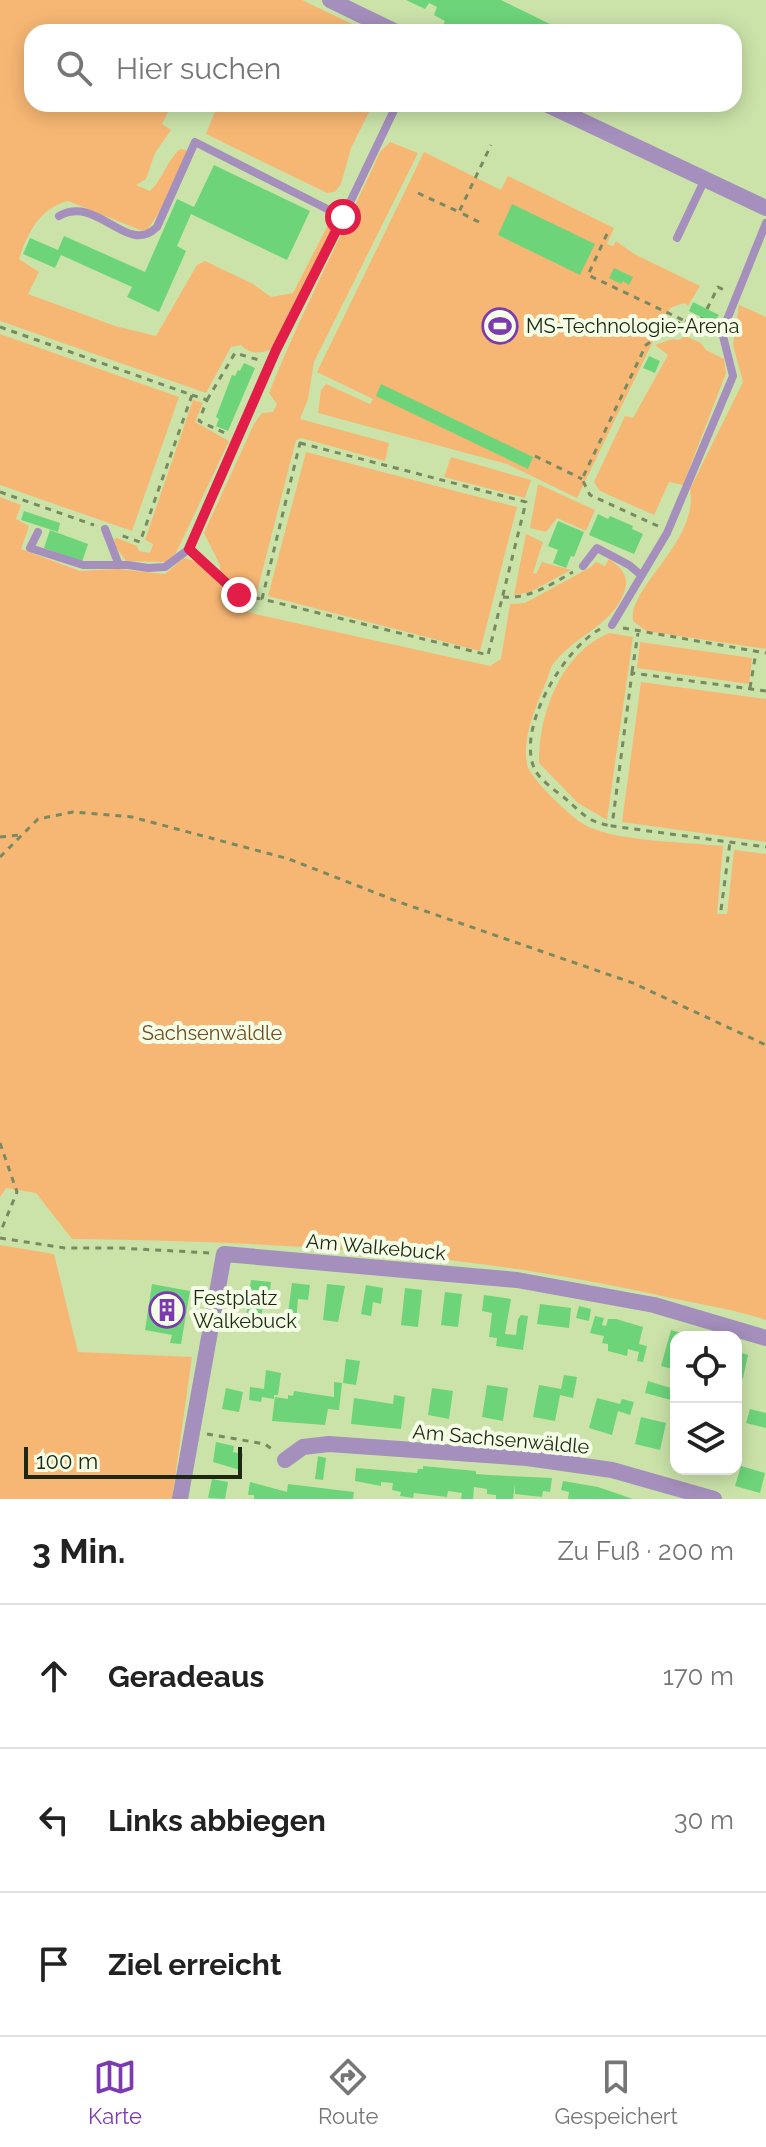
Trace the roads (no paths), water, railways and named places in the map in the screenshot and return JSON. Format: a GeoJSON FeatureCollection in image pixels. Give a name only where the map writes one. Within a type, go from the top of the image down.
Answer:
{"type":"FeatureCollection","features":[{"type":"Feature","properties":{"kind":"street"},"geometry":{"type":"LineString","coordinates":[[330,0],[380,24]]}},
{"type":"Feature","properties":{"kind":"street"},"geometry":{"type":"LineString","coordinates":[[563,112],[766,208]]}},
{"type":"Feature","properties":{"kind":"street","name":"Am Walkebuck"},"geometry":{"type":"LineString","coordinates":[[180,1499],[224,1254],[517,1280],[654,1305],[766,1338]]}},
{"type":"Feature","properties":{"kind":"street","name":"Am Sachsenwäldle"},"geometry":{"type":"LineString","coordinates":[[285,1460],[303,1447],[329,1444],[527,1458],[612,1470],[714,1499]]}},
{"type":"Feature","properties":{"kind":"lane"},"geometry":{"type":"LineString","coordinates":[[38,532],[30,548],[83,565],[165,567],[189,549],[270,364],[393,112]]}},
{"type":"Feature","properties":{"kind":"lane"},"geometry":{"type":"LineString","coordinates":[[59,216],[74,209],[86,211],[137,236],[150,234],[157,227],[195,142],[343,217]]}},
{"type":"Feature","properties":{"kind":"lane"},"geometry":{"type":"LineString","coordinates":[[677,238],[705,179]]}},
{"type":"Feature","properties":{"kind":"lane"},"geometry":{"type":"LineString","coordinates":[[612,625],[668,530],[733,376],[722,332],[766,223]]}},
{"type":"Feature","properties":{"kind":"lane"},"geometry":{"type":"LineString","coordinates":[[105,529],[119,565]]}},
{"type":"Feature","properties":{"kind":"lane"},"geometry":{"type":"LineString","coordinates":[[583,566],[597,548],[641,575]]}},
{"type":"Feature","properties":{"kind":"place","name":"MS-Technologie-Arena"},"geometry":{"type":"Point","coordinates":[500,326]}},
{"type":"Feature","properties":{"kind":"place","name":"Festplatz Walkebuck"},"geometry":{"type":"Point","coordinates":[167,1310]}},
{"type":"Feature","properties":{"kind":"park label","name":"Sachsenwäldle"},"geometry":{"type":"Point","coordinates":[212,1033]}}]}
